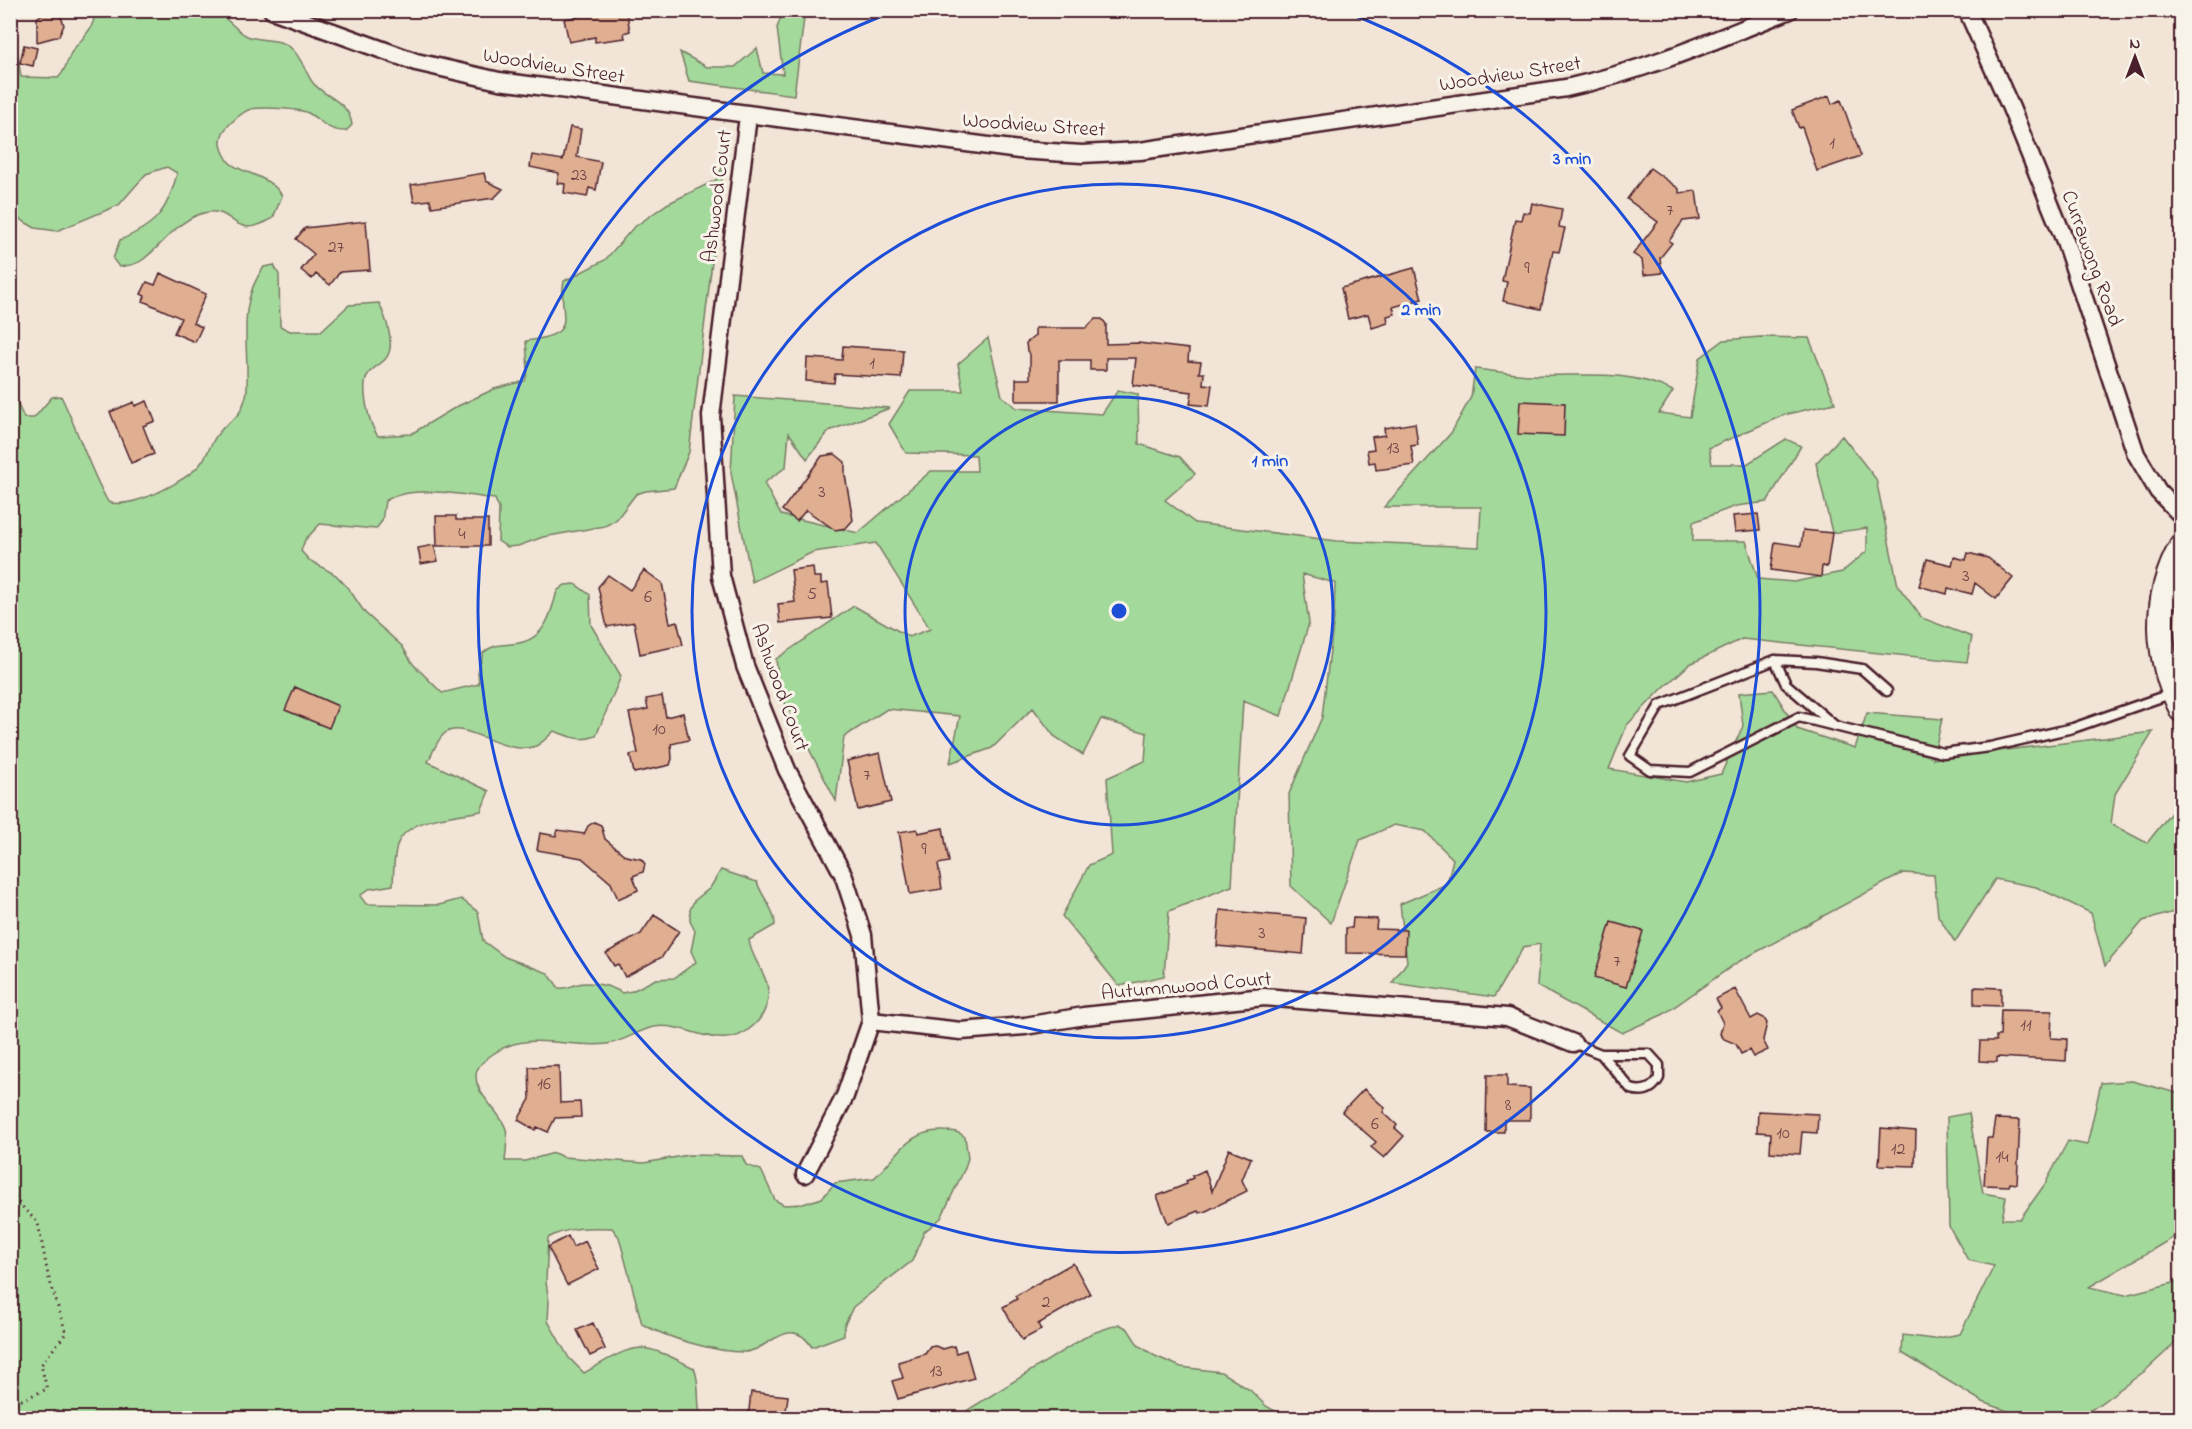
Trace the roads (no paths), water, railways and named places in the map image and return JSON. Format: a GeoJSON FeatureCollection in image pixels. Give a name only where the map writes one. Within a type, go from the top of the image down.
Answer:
{"type":"FeatureCollection","features":[{"type":"Feature","properties":{"kind":"street","name":"Woodview Street"},"geometry":{"type":"LineString","coordinates":[[272,10],[416,62],[499,81],[748,116],[1019,150],[1082,154],[1140,151],[1566,88],[1616,77],[1652,65],[1790,10]]}},
{"type":"Feature","properties":{"kind":"street","name":"Currawong Road"},"geometry":{"type":"LineString","coordinates":[[1967,10],[2011,108],[2066,241],[2136,454],[2158,491],[2181,516]]}},
{"type":"Feature","properties":{"kind":"street","name":"Ashwood Court"},"geometry":{"type":"LineString","coordinates":[[748,116],[711,416],[721,576],[745,666],[787,770],[845,882],[863,935],[871,1021],[845,1096],[805,1174]]}},
{"type":"Feature","properties":{"kind":"street"},"geometry":{"type":"LineString","coordinates":[[2177,702],[2161,648],[2159,619],[2169,568],[2181,546]]}},
{"type":"Feature","properties":{"kind":"street","name":"Autumnwood Court"},"geometry":{"type":"LineString","coordinates":[[871,1021],[962,1030],[1025,1026],[1084,1016],[1264,997],[1507,1017],[1573,1043]]}},
{"type":"Feature","properties":{"kind":"lane"},"geometry":{"type":"LineString","coordinates":[[1887,691],[1862,669],[1815,662],[1775,660],[1660,705],[1630,756],[1650,770],[1689,772],[1799,717],[1943,753],[1990,747],[2177,702]]}},
{"type":"Feature","properties":{"kind":"lane"},"geometry":{"type":"LineString","coordinates":[[1775,660],[1786,684],[1836,726]]}},
{"type":"Feature","properties":{"kind":"lane"},"geometry":{"type":"LineString","coordinates":[[1573,1043],[1601,1054],[1649,1054],[1659,1065],[1659,1078],[1651,1088],[1638,1091],[1631,1089],[1601,1054]]}}]}
